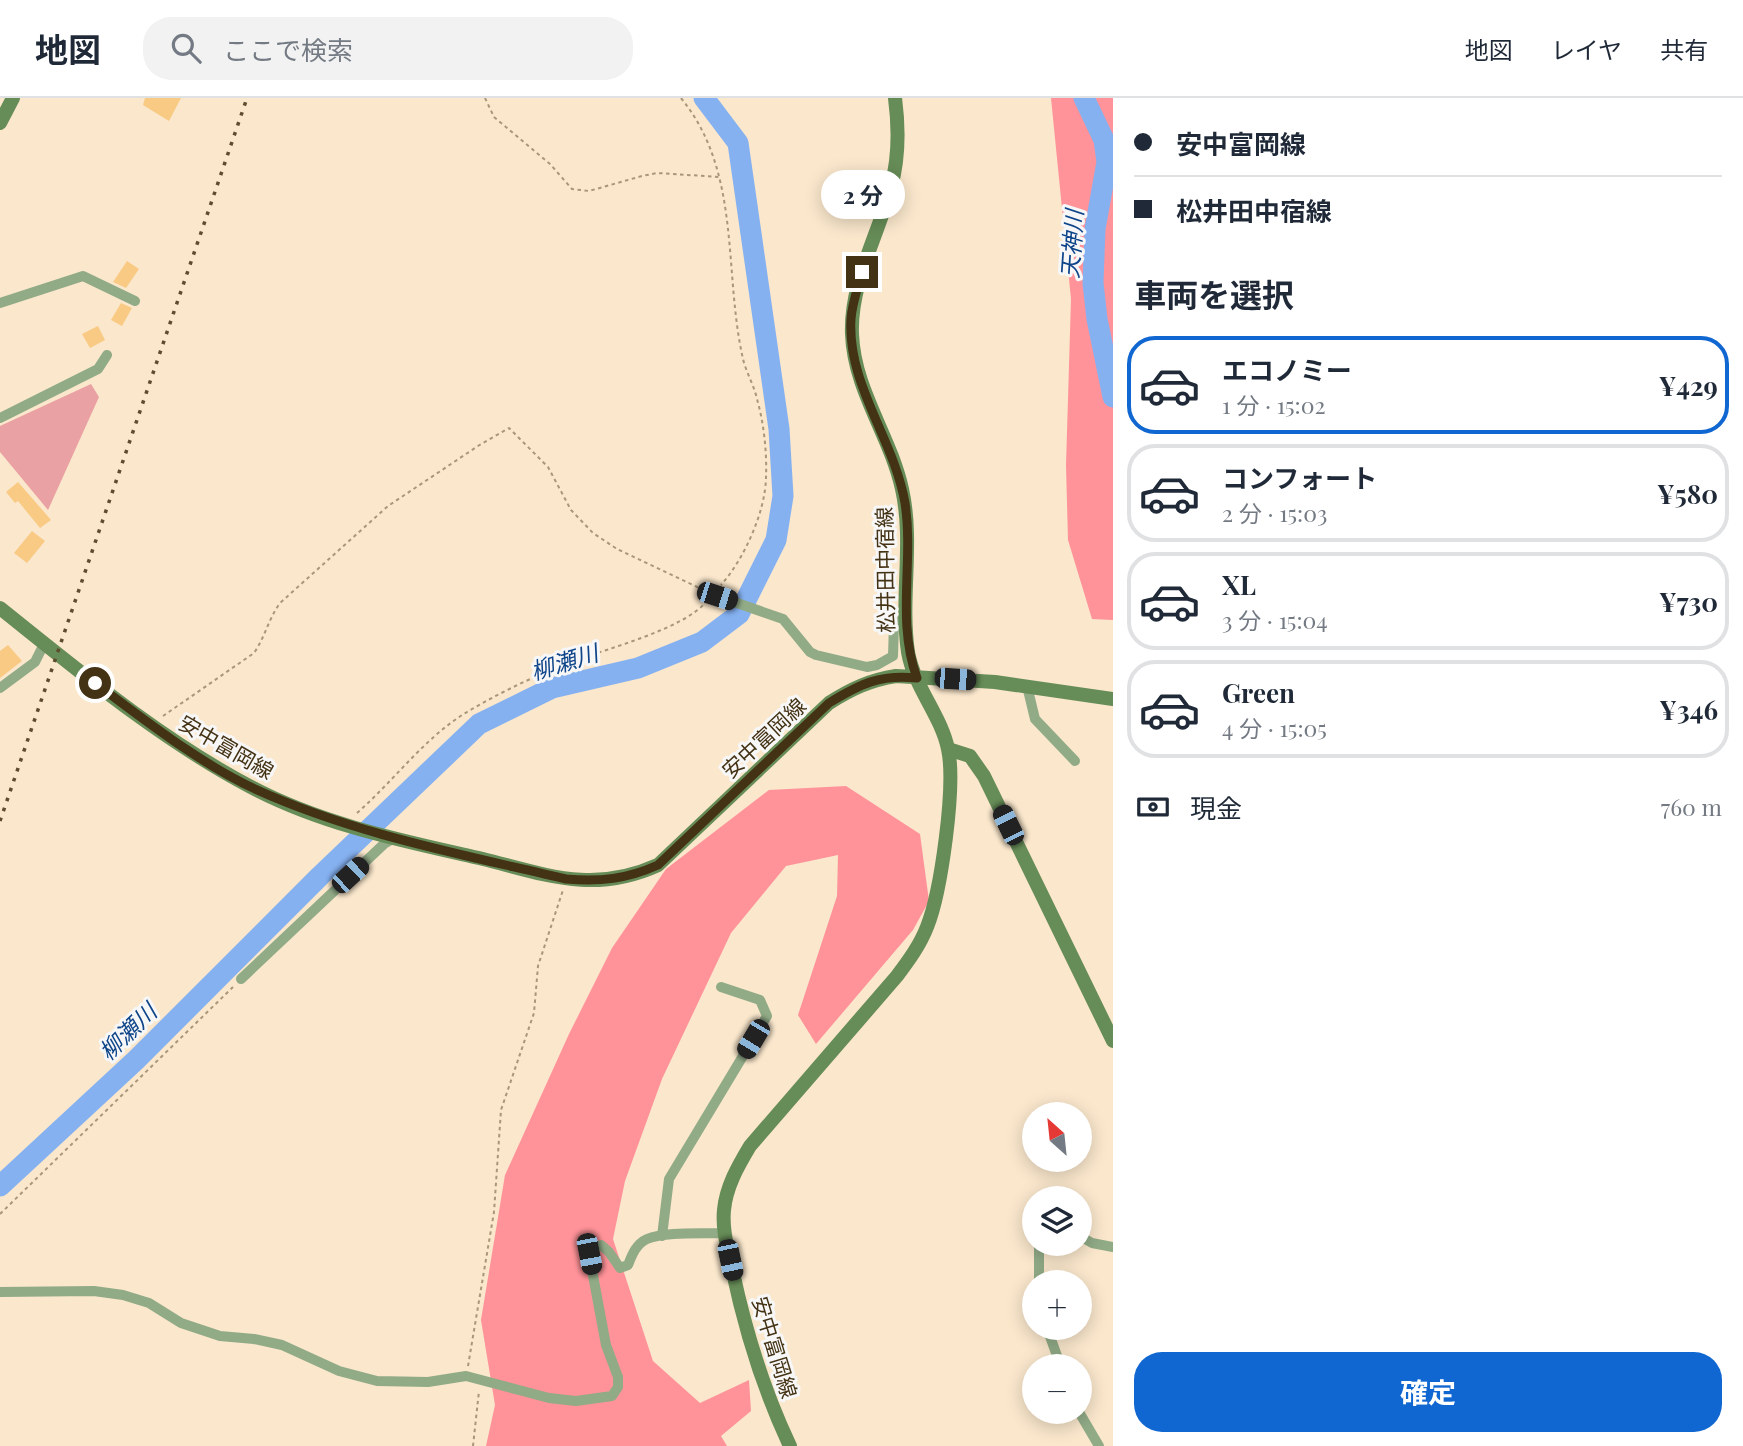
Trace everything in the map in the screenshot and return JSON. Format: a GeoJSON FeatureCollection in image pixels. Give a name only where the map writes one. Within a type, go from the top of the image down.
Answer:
{"type":"FeatureCollection","features":[{"type":"Feature","properties":{"kind":"main road"},"geometry":{"type":"LineString","coordinates":[[0,123],[13,98]]}},
{"type":"Feature","properties":{"kind":"main road","name":"松井田中宿線"},"geometry":{"type":"LineString","coordinates":[[895,98],[898,118],[897,159],[891,188],[855,297],[851,319],[856,368],[889,446],[902,489],[906,525],[906,618],[909,655],[917,678]]}},
{"type":"Feature","properties":{"kind":"main road","name":"安中富岡線"},"geometry":{"type":"LineString","coordinates":[[0,608],[152,726],[252,788],[344,825],[566,879],[615,880],[658,865],[829,703],[852,689],[881,678],[917,678],[941,727],[948,749],[950,800],[935,903],[927,928],[916,951],[897,976],[750,1146],[730,1186],[724,1208],[725,1233],[736,1288],[758,1367],[790,1446]]}},
{"type":"Feature","properties":{"kind":"main road"},"geometry":{"type":"LineString","coordinates":[[917,678],[1027,686],[1113,699]]}},
{"type":"Feature","properties":{"kind":"main road"},"geometry":{"type":"LineString","coordinates":[[948,749],[970,756],[984,776],[1113,1041]]}},
{"type":"Feature","properties":{"kind":"street"},"geometry":{"type":"LineString","coordinates":[[0,303],[83,276],[135,301]]}},
{"type":"Feature","properties":{"kind":"street"},"geometry":{"type":"LineString","coordinates":[[0,418],[98,369],[107,355]]}},
{"type":"Feature","properties":{"kind":"street"},"geometry":{"type":"LineString","coordinates":[[715,595],[788,621],[810,652],[816,655],[859,666],[877,665],[893,656],[894,624],[906,618]]}},
{"type":"Feature","properties":{"kind":"street"},"geometry":{"type":"LineString","coordinates":[[0,688],[35,662],[44,644]]}},
{"type":"Feature","properties":{"kind":"street"},"geometry":{"type":"LineString","coordinates":[[1027,686],[1035,719],[1075,761]]}},
{"type":"Feature","properties":{"kind":"street"},"geometry":{"type":"LineString","coordinates":[[241,979],[392,838]]}},
{"type":"Feature","properties":{"kind":"street"},"geometry":{"type":"LineString","coordinates":[[662,1236],[669,1179],[767,1016],[760,1000],[721,987]]}},
{"type":"Feature","properties":{"kind":"street"},"geometry":{"type":"LineString","coordinates":[[0,1292],[94,1291],[122,1295],[149,1303],[181,1323],[219,1336],[282,1345],[339,1371],[377,1381],[428,1382],[466,1376],[549,1398],[576,1401],[612,1396],[618,1387],[618,1377],[606,1345],[589,1254],[594,1248],[601,1245],[620,1268],[628,1265],[633,1251],[645,1239],[725,1233]]}},
{"type":"Feature","properties":{"kind":"street"},"geometry":{"type":"LineString","coordinates":[[1092,1242],[1113,1247]]}},
{"type":"Feature","properties":{"kind":"street"},"geometry":{"type":"LineString","coordinates":[[1086,1424],[1099,1446]]}},
{"type":"Feature","properties":{"kind":"path"},"geometry":{"type":"LineString","coordinates":[[485,98],[494,117],[550,164],[572,189],[589,191],[657,173],[720,177]]}},
{"type":"Feature","properties":{"kind":"path"},"geometry":{"type":"LineString","coordinates":[[344,825],[434,737],[468,711],[571,662],[669,626],[694,613],[715,595],[729,576],[754,529],[766,480],[765,441],[758,400],[743,360],[735,306],[728,212],[720,177],[705,134],[681,98]]}},
{"type":"Feature","properties":{"kind":"path"},"geometry":{"type":"LineString","coordinates":[[152,726],[177,705],[254,653],[262,641],[268,620],[280,603],[388,506],[509,428],[548,467],[571,510],[593,533],[617,549],[715,595]]}},
{"type":"Feature","properties":{"kind":"path"},"geometry":{"type":"LineString","coordinates":[[466,1376],[494,1212],[501,1110],[534,1013],[538,966],[566,879]]}},
{"type":"Feature","properties":{"kind":"path"},"geometry":{"type":"LineString","coordinates":[[0,1214],[241,979]]}},
{"type":"Feature","properties":{"kind":"path"},"geometry":{"type":"LineString","coordinates":[[473,1446],[481,1380]]}},
{"type":"Feature","properties":{"kind":"shaded area"},"geometry":{"type":"Polygon","coordinates":[[[1051,98],[1113,98],[1113,620],[1092,619],[1068,540],[1066,465],[1071,299],[1051,98]]]}},
{"type":"Feature","properties":{"kind":"shaded area"},"geometry":{"type":"Polygon","coordinates":[[[91,384],[99,397],[48,510],[0,452],[0,426],[91,384]]]}},
{"type":"Feature","properties":{"kind":"shaded area"},"geometry":{"type":"Polygon","coordinates":[[[846,786],[920,834],[929,901],[913,930],[816,1044],[798,1015],[837,896],[838,855],[786,866],[731,933],[662,1079],[625,1181],[613,1239],[653,1361],[700,1403],[749,1380],[751,1411],[721,1436],[727,1446],[486,1446],[495,1405],[481,1320],[505,1175],[569,1034],[612,948],[666,869],[769,790],[846,786]]]}},
{"type":"Feature","properties":{"kind":"building"},"geometry":{"type":"Polygon","coordinates":[[[145,98],[181,98],[169,121],[143,105],[145,98]]]}},
{"type":"Feature","properties":{"kind":"building"},"geometry":{"type":"Polygon","coordinates":[[[127,261],[139,269],[126,288],[113,282],[127,261]]]}},
{"type":"Feature","properties":{"kind":"building"},"geometry":{"type":"Polygon","coordinates":[[[121,303],[132,308],[122,326],[111,320],[121,303]]]}},
{"type":"Feature","properties":{"kind":"building"},"geometry":{"type":"Polygon","coordinates":[[[98,326],[105,340],[90,348],[82,334],[98,326]]]}},
{"type":"Feature","properties":{"kind":"building"},"geometry":{"type":"Polygon","coordinates":[[[18,482],[51,520],[40,528],[18,501],[15,503],[6,492],[18,482]]]}},
{"type":"Feature","properties":{"kind":"building"},"geometry":{"type":"Polygon","coordinates":[[[32,531],[45,541],[27,563],[14,553],[32,531]]]}},
{"type":"Feature","properties":{"kind":"building"},"geometry":{"type":"Polygon","coordinates":[[[8,645],[22,661],[0,678],[0,651],[8,645]]]}},
{"type":"Feature","properties":{"kind":"waterway","name":"柳瀬川"},"geometry":{"type":"LineString","coordinates":[[0,1186],[136,1060],[320,876],[479,724],[552,688],[638,668],[702,642],[739,614],[776,540],[783,496],[779,429],[738,143],[704,98]]}},
{"type":"Feature","properties":{"kind":"waterway","name":"天神川"},"geometry":{"type":"LineString","coordinates":[[1084,98],[1104,140],[1107,162],[1095,229],[1093,283],[1097,319],[1113,397]]}},
{"type":"Feature","properties":{"kind":"railway"},"geometry":{"type":"LineString","coordinates":[[0,821],[247,98]]}},
{"type":"Feature","properties":{"kind":"route"},"geometry":{"type":"LineString","coordinates":[[95,683],[152,726],[252,788],[347,826],[566,879],[615,880],[658,865],[829,703],[852,689],[881,678],[917,678],[906,635],[906,525],[902,489],[889,446],[862,387],[853,353],[851,319],[862,272]]}}]}
